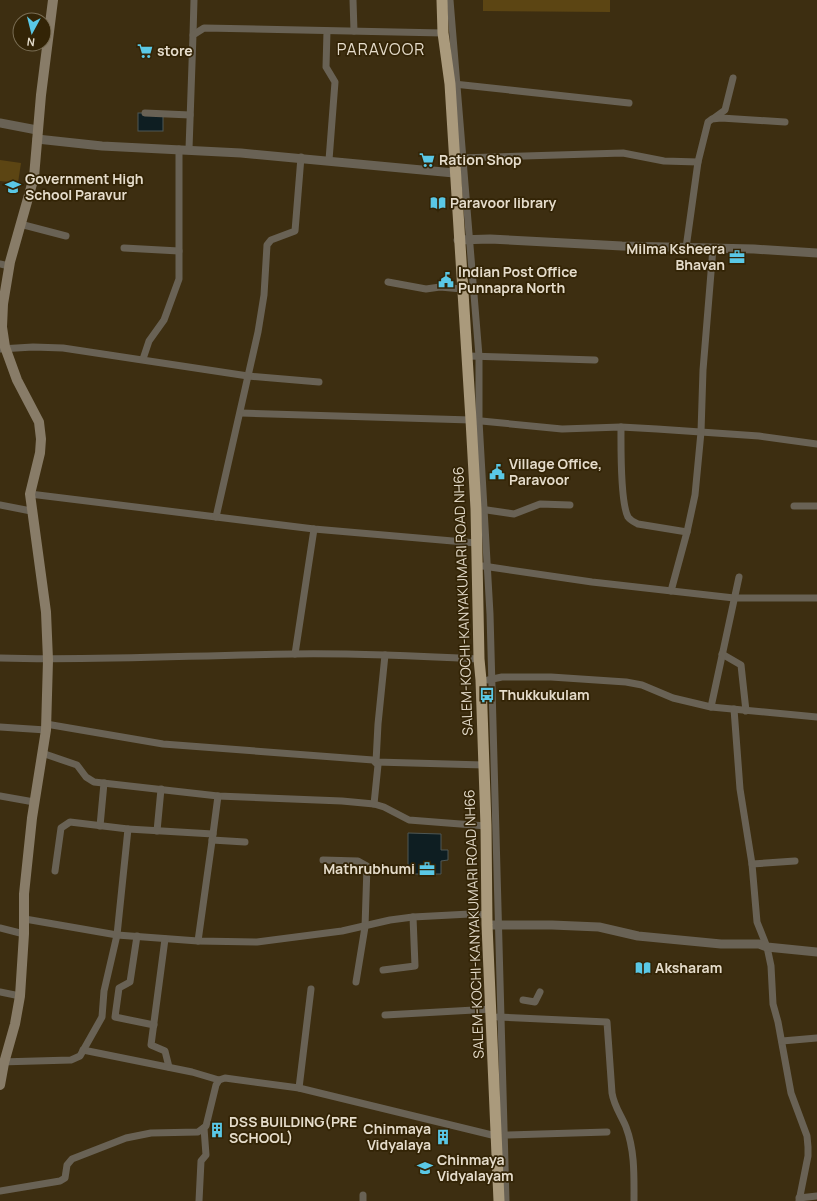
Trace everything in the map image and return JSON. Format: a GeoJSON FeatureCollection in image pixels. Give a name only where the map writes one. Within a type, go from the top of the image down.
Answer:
{"type":"FeatureCollection","features":[{"type":"Feature","properties":{"kind":"highway","name":"SALEM-KOCHI-KANYAKUMARI ROAD NH66"},"geometry":{"type":"LineString","coordinates":[[442,0],[443,33],[454,84],[458,158],[454,173],[464,240],[462,290],[475,421],[480,509],[476,543],[482,566],[479,659],[487,680],[484,765],[501,1136],[500,1201]]}},
{"type":"Feature","properties":{"kind":"main road"},"geometry":{"type":"LineString","coordinates":[[0,1085],[2,1063],[15,1024],[20,996],[25,919],[24,894],[34,802],[46,727],[48,660],[46,612],[31,511],[30,494],[40,452],[39,422],[2,348],[1,324],[5,265],[20,224],[34,177],[37,135],[53,0]]}},
{"type":"Feature","properties":{"kind":"street"},"geometry":{"type":"LineString","coordinates":[[189,149],[194,0]]}},
{"type":"Feature","properties":{"kind":"street"},"geometry":{"type":"LineString","coordinates":[[353,0],[354,31]]}},
{"type":"Feature","properties":{"kind":"street"},"geometry":{"type":"LineString","coordinates":[[450,0],[454,84],[629,104]]}},
{"type":"Feature","properties":{"kind":"street"},"geometry":{"type":"LineString","coordinates":[[193,36],[204,28],[443,33]]}},
{"type":"Feature","properties":{"kind":"street"},"geometry":{"type":"LineString","coordinates":[[328,31],[326,67],[335,82],[329,160]]}},
{"type":"Feature","properties":{"kind":"street"},"geometry":{"type":"LineString","coordinates":[[686,248],[698,162],[706,128],[712,119],[726,110],[733,78]]}},
{"type":"Feature","properties":{"kind":"street"},"geometry":{"type":"LineString","coordinates":[[144,112],[190,115]]}},
{"type":"Feature","properties":{"kind":"street"},"geometry":{"type":"LineString","coordinates":[[712,119],[721,118],[785,122]]}},
{"type":"Feature","properties":{"kind":"street"},"geometry":{"type":"LineString","coordinates":[[0,123],[37,135],[102,146],[189,149],[301,157],[454,173]]}},
{"type":"Feature","properties":{"kind":"street"},"geometry":{"type":"LineString","coordinates":[[142,359],[149,341],[164,320],[179,279],[180,149]]}},
{"type":"Feature","properties":{"kind":"street"},"geometry":{"type":"LineString","coordinates":[[475,421],[479,356],[464,240],[458,158],[623,153],[661,161],[698,162]]}},
{"type":"Feature","properties":{"kind":"street"},"geometry":{"type":"LineString","coordinates":[[216,517],[241,413],[258,332],[264,295],[267,245],[271,240],[295,231],[301,157]]}},
{"type":"Feature","properties":{"kind":"street"},"geometry":{"type":"LineString","coordinates":[[20,224],[66,236]]}},
{"type":"Feature","properties":{"kind":"street"},"geometry":{"type":"LineString","coordinates":[[464,240],[490,239],[622,246],[713,248],[817,253]]}},
{"type":"Feature","properties":{"kind":"street"},"geometry":{"type":"LineString","coordinates":[[124,248],[179,251]]}},
{"type":"Feature","properties":{"kind":"street"},"geometry":{"type":"LineString","coordinates":[[671,591],[687,532],[695,495],[701,432],[702,370],[713,248]]}},
{"type":"Feature","properties":{"kind":"street"},"geometry":{"type":"LineString","coordinates":[[388,282],[426,289],[440,286],[462,290]]}},
{"type":"Feature","properties":{"kind":"street"},"geometry":{"type":"LineString","coordinates":[[2,348],[50,346],[248,376],[319,382]]}},
{"type":"Feature","properties":{"kind":"street"},"geometry":{"type":"LineString","coordinates":[[468,356],[595,360]]}},
{"type":"Feature","properties":{"kind":"street"},"geometry":{"type":"LineString","coordinates":[[241,413],[475,421],[556,428],[621,427],[759,436],[817,444]]}},
{"type":"Feature","properties":{"kind":"street"},"geometry":{"type":"LineString","coordinates":[[621,427],[621,464],[625,507],[628,516],[632,521],[638,524],[687,532]]}},
{"type":"Feature","properties":{"kind":"street"},"geometry":{"type":"LineString","coordinates":[[30,494],[314,529],[476,543]]}},
{"type":"Feature","properties":{"kind":"street"},"geometry":{"type":"LineString","coordinates":[[491,922],[487,680],[480,509],[514,514],[540,504],[570,505]]}},
{"type":"Feature","properties":{"kind":"street"},"geometry":{"type":"LineString","coordinates":[[0,505],[31,511]]}},
{"type":"Feature","properties":{"kind":"street"},"geometry":{"type":"LineString","coordinates":[[794,506],[817,506]]}},
{"type":"Feature","properties":{"kind":"street"},"geometry":{"type":"LineString","coordinates":[[295,654],[314,529]]}},
{"type":"Feature","properties":{"kind":"street"},"geometry":{"type":"LineString","coordinates":[[482,566],[734,598],[817,598]]}},
{"type":"Feature","properties":{"kind":"street"},"geometry":{"type":"LineString","coordinates":[[711,707],[739,577]]}},
{"type":"Feature","properties":{"kind":"street"},"geometry":{"type":"LineString","coordinates":[[0,658],[48,660],[295,654],[385,655],[479,659]]}},
{"type":"Feature","properties":{"kind":"street"},"geometry":{"type":"LineString","coordinates":[[722,654],[741,665],[746,711]]}},
{"type":"Feature","properties":{"kind":"street"},"geometry":{"type":"LineString","coordinates":[[374,804],[378,765],[376,762],[378,724],[385,655]]}},
{"type":"Feature","properties":{"kind":"street"},"geometry":{"type":"LineString","coordinates":[[487,680],[502,677],[551,677],[626,682],[642,685],[673,698],[711,707],[817,717]]}},
{"type":"Feature","properties":{"kind":"street"},"geometry":{"type":"LineString","coordinates":[[734,709],[740,789],[752,864],[757,922],[767,947],[771,966],[773,1004],[782,1041],[791,1093],[806,1136],[808,1147],[808,1156],[799,1199],[817,1196]]}},
{"type":"Feature","properties":{"kind":"street"},"geometry":{"type":"LineString","coordinates":[[0,726],[46,727],[163,744],[373,760],[376,762],[484,765]]}},
{"type":"Feature","properties":{"kind":"street"},"geometry":{"type":"LineString","coordinates":[[42,753],[71,762],[80,768],[91,780],[104,783],[218,796],[342,801],[374,804],[384,807],[409,820],[486,826]]}},
{"type":"Feature","properties":{"kind":"street"},"geometry":{"type":"LineString","coordinates":[[100,826],[104,783]]}},
{"type":"Feature","properties":{"kind":"street"},"geometry":{"type":"LineString","coordinates":[[157,831],[161,789]]}},
{"type":"Feature","properties":{"kind":"street"},"geometry":{"type":"LineString","coordinates":[[0,796],[34,802]]}},
{"type":"Feature","properties":{"kind":"street"},"geometry":{"type":"LineString","coordinates":[[198,941],[218,796]]}},
{"type":"Feature","properties":{"kind":"street"},"geometry":{"type":"LineString","coordinates":[[55,871],[61,828],[70,822],[212,837],[245,842]]}},
{"type":"Feature","properties":{"kind":"street"},"geometry":{"type":"LineString","coordinates":[[2,1063],[70,1060],[80,1056],[102,1017],[104,992],[117,935],[128,829]]}},
{"type":"Feature","properties":{"kind":"street"},"geometry":{"type":"LineString","coordinates":[[323,860],[358,861],[367,866],[365,927],[356,982]]}},
{"type":"Feature","properties":{"kind":"street"},"geometry":{"type":"LineString","coordinates":[[752,864],[795,861]]}},
{"type":"Feature","properties":{"kind":"street"},"geometry":{"type":"LineString","coordinates":[[25,919],[117,935],[198,941],[257,942],[318,935],[365,927],[390,920],[413,917],[470,914],[491,922],[599,927],[638,936],[722,944],[759,944],[767,947],[817,952]]}},
{"type":"Feature","properties":{"kind":"street"},"geometry":{"type":"LineString","coordinates":[[383,970],[415,966],[413,917]]}},
{"type":"Feature","properties":{"kind":"street"},"geometry":{"type":"LineString","coordinates":[[0,928],[24,934]]}},
{"type":"Feature","properties":{"kind":"street"},"geometry":{"type":"LineString","coordinates":[[137,936],[130,982],[119,988],[116,1017],[154,1025]]}},
{"type":"Feature","properties":{"kind":"street"},"geometry":{"type":"LineString","coordinates":[[165,938],[151,1045],[165,1051],[169,1067]]}},
{"type":"Feature","properties":{"kind":"street"},"geometry":{"type":"LineString","coordinates":[[299,1088],[311,989]]}},
{"type":"Feature","properties":{"kind":"street"},"geometry":{"type":"LineString","coordinates":[[0,992],[20,996]]}},
{"type":"Feature","properties":{"kind":"street"},"geometry":{"type":"LineString","coordinates":[[523,1000],[535,1002],[540,992]]}},
{"type":"Feature","properties":{"kind":"street"},"geometry":{"type":"LineString","coordinates":[[385,1015],[495,1014],[607,1022],[612,1093],[614,1103],[626,1128],[635,1167],[634,1201]]}},
{"type":"Feature","properties":{"kind":"street"},"geometry":{"type":"LineString","coordinates":[[782,1041],[817,1038]]}},
{"type":"Feature","properties":{"kind":"street"},"geometry":{"type":"LineString","coordinates":[[83,1050],[169,1067],[219,1080],[225,1078],[299,1088],[501,1136],[606,1132]]}},
{"type":"Feature","properties":{"kind":"street"},"geometry":{"type":"LineString","coordinates":[[198,1201],[201,1161],[206,1155],[204,1128],[216,1085],[219,1080]]}},
{"type":"Feature","properties":{"kind":"street"},"geometry":{"type":"LineString","coordinates":[[0,1192],[60,1181],[65,1178],[67,1165],[72,1159],[126,1138],[151,1133],[198,1132],[204,1128]]}},
{"type":"Feature","properties":{"kind":"street"},"geometry":{"type":"LineString","coordinates":[[501,1136],[506,1201]]}},
{"type":"Feature","properties":{"kind":"shaded area"},"geometry":{"type":"Polygon","coordinates":[[[483,0],[610,0],[610,12],[483,11],[483,0]]]}},
{"type":"Feature","properties":{"kind":"shaded area"},"geometry":{"type":"Polygon","coordinates":[[[138,113],[163,113],[163,131],[138,131],[138,113]]]}},
{"type":"Feature","properties":{"kind":"shaded area"},"geometry":{"type":"Polygon","coordinates":[[[0,160],[21,163],[18,183],[0,181],[0,160]]]}},
{"type":"Feature","properties":{"kind":"shaded area"},"geometry":{"type":"Polygon","coordinates":[[[408,833],[441,834],[441,850],[448,850],[448,860],[441,861],[441,874],[408,874],[408,833]]]}},
{"type":"Feature","properties":{"kind":"place","name":"store"},"geometry":{"type":"Point","coordinates":[145,51]}},
{"type":"Feature","properties":{"kind":"place","name":"Ration Shop"},"geometry":{"type":"Point","coordinates":[427,160]}},
{"type":"Feature","properties":{"kind":"place","name":"Government High School Paravur"},"geometry":{"type":"Point","coordinates":[13,187]}},
{"type":"Feature","properties":{"kind":"place","name":"Paravoor library"},"geometry":{"type":"Point","coordinates":[438,203]}},
{"type":"Feature","properties":{"kind":"place","name":"Milma Ksheera Bhavan"},"geometry":{"type":"Point","coordinates":[737,257]}},
{"type":"Feature","properties":{"kind":"place","name":"Indian Post Office Punnapra North"},"geometry":{"type":"Point","coordinates":[446,280]}},
{"type":"Feature","properties":{"kind":"place","name":"Village Office, Paravoor"},"geometry":{"type":"Point","coordinates":[497,472]}},
{"type":"Feature","properties":{"kind":"place","name":"Thukkukulam"},"geometry":{"type":"Point","coordinates":[487,695]}},
{"type":"Feature","properties":{"kind":"place","name":"Mathrubhumi"},"geometry":{"type":"Point","coordinates":[427,869]}},
{"type":"Feature","properties":{"kind":"place","name":"Aksharam"},"geometry":{"type":"Point","coordinates":[643,968]}},
{"type":"Feature","properties":{"kind":"place","name":"DSS BUILDING(PRE SCHOOL)"},"geometry":{"type":"Point","coordinates":[217,1130]}},
{"type":"Feature","properties":{"kind":"place","name":"Chinmaya Vidyalaya"},"geometry":{"type":"Point","coordinates":[443,1137]}},
{"type":"Feature","properties":{"kind":"place","name":"Chinmaya Vidyalayam"},"geometry":{"type":"Point","coordinates":[425,1168]}},
{"type":"Feature","properties":{"kind":"district","name":"PARAVOOR"},"geometry":{"type":"Point","coordinates":[381,49]}}]}
